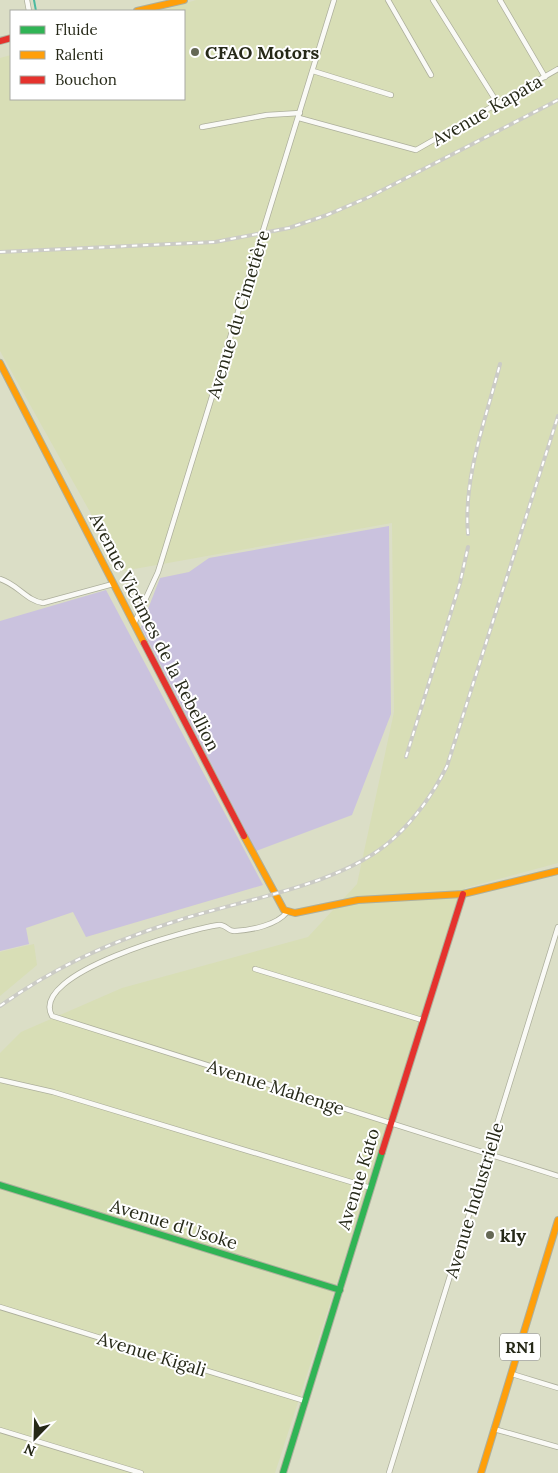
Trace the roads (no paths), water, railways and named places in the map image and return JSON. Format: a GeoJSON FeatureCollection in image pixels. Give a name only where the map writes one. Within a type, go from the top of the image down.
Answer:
{"type":"FeatureCollection","features":[{"type":"Feature","properties":{"kind":"main road"},"geometry":{"type":"LineString","coordinates":[[140,10],[159,3],[184,0]]}},
{"type":"Feature","properties":{"kind":"main road","name":"Avenue Victimes de la Rebellion"},"geometry":{"type":"LineString","coordinates":[[0,363],[273,893],[279,904],[287,912]]}},
{"type":"Feature","properties":{"kind":"main road"},"geometry":{"type":"LineString","coordinates":[[287,912],[299,912],[358,900],[463,894],[558,871]]}},
{"type":"Feature","properties":{"kind":"main road","name":"Avenue Kato"},"geometry":{"type":"LineString","coordinates":[[283,1473],[422,1020],[463,894]]}},
{"type":"Feature","properties":{"kind":"main road","name":"Avenue d'Usoke"},"geometry":{"type":"LineString","coordinates":[[0,1186],[340,1290]]}},
{"type":"Feature","properties":{"kind":"main road","name":"RN1"},"geometry":{"type":"LineString","coordinates":[[481,1473],[558,1220]]}},
{"type":"Feature","properties":{"kind":"street","name":"Avenue du Cimetière"},"geometry":{"type":"LineString","coordinates":[[134,625],[143,609],[158,572],[334,0]]}},
{"type":"Feature","properties":{"kind":"street"},"geometry":{"type":"LineString","coordinates":[[388,0],[432,75]]}},
{"type":"Feature","properties":{"kind":"street"},"geometry":{"type":"LineString","coordinates":[[433,0],[498,104]]}},
{"type":"Feature","properties":{"kind":"street"},"geometry":{"type":"LineString","coordinates":[[500,0],[545,77]]}},
{"type":"Feature","properties":{"kind":"street","name":"Avenue Kapata"},"geometry":{"type":"LineString","coordinates":[[299,116],[416,150],[558,69]]}},
{"type":"Feature","properties":{"kind":"street"},"geometry":{"type":"LineString","coordinates":[[313,71],[390,95]]}},
{"type":"Feature","properties":{"kind":"street"},"geometry":{"type":"LineString","coordinates":[[202,127],[267,115],[299,116]]}},
{"type":"Feature","properties":{"kind":"street"},"geometry":{"type":"LineString","coordinates":[[0,579],[18,587],[34,600],[43,603],[113,584]]}},
{"type":"Feature","properties":{"kind":"street","name":"Avenue Mahenge"},"geometry":{"type":"LineString","coordinates":[[287,912],[277,922],[236,932],[222,925],[204,928],[162,939],[96,964],[74,977],[51,998],[48,1010],[52,1016],[558,1176]]}},
{"type":"Feature","properties":{"kind":"street","name":"Avenue Industrielle"},"geometry":{"type":"LineString","coordinates":[[389,1473],[558,927]]}},
{"type":"Feature","properties":{"kind":"street"},"geometry":{"type":"LineString","coordinates":[[255,969],[422,1020]]}},
{"type":"Feature","properties":{"kind":"street"},"geometry":{"type":"LineString","coordinates":[[0,1080],[53,1092],[371,1188]]}},
{"type":"Feature","properties":{"kind":"street","name":"Avenue Kigali"},"geometry":{"type":"LineString","coordinates":[[0,1307],[305,1401]]}},
{"type":"Feature","properties":{"kind":"street"},"geometry":{"type":"LineString","coordinates":[[512,1374],[558,1388]]}},
{"type":"Feature","properties":{"kind":"street"},"geometry":{"type":"LineString","coordinates":[[494,1429],[558,1447]]}},
{"type":"Feature","properties":{"kind":"street"},"geometry":{"type":"LineString","coordinates":[[0,1430],[141,1473]]}},
{"type":"Feature","properties":{"kind":"waterway"},"geometry":{"type":"LineString","coordinates":[[34,0],[36,10]]}},
{"type":"Feature","properties":{"kind":"railway"},"geometry":{"type":"LineString","coordinates":[[0,252],[215,242],[289,228],[327,215],[369,197],[558,100]]}},
{"type":"Feature","properties":{"kind":"railway"},"geometry":{"type":"LineString","coordinates":[[468,534],[467,513],[472,470],[500,364]]}},
{"type":"Feature","properties":{"kind":"railway"},"geometry":{"type":"LineString","coordinates":[[0,1006],[61,968],[124,939],[170,923],[317,881],[345,869],[371,855],[393,839],[409,823],[436,786],[447,766],[558,416]]}},
{"type":"Feature","properties":{"kind":"railway"},"geometry":{"type":"LineString","coordinates":[[406,757],[460,583],[468,547]]}},
{"type":"Feature","properties":{"kind":"place","name":"CFAO Motors"},"geometry":{"type":"Point","coordinates":[195,52]}},
{"type":"Feature","properties":{"kind":"place","name":"kly"},"geometry":{"type":"Point","coordinates":[490,1235]}}]}
